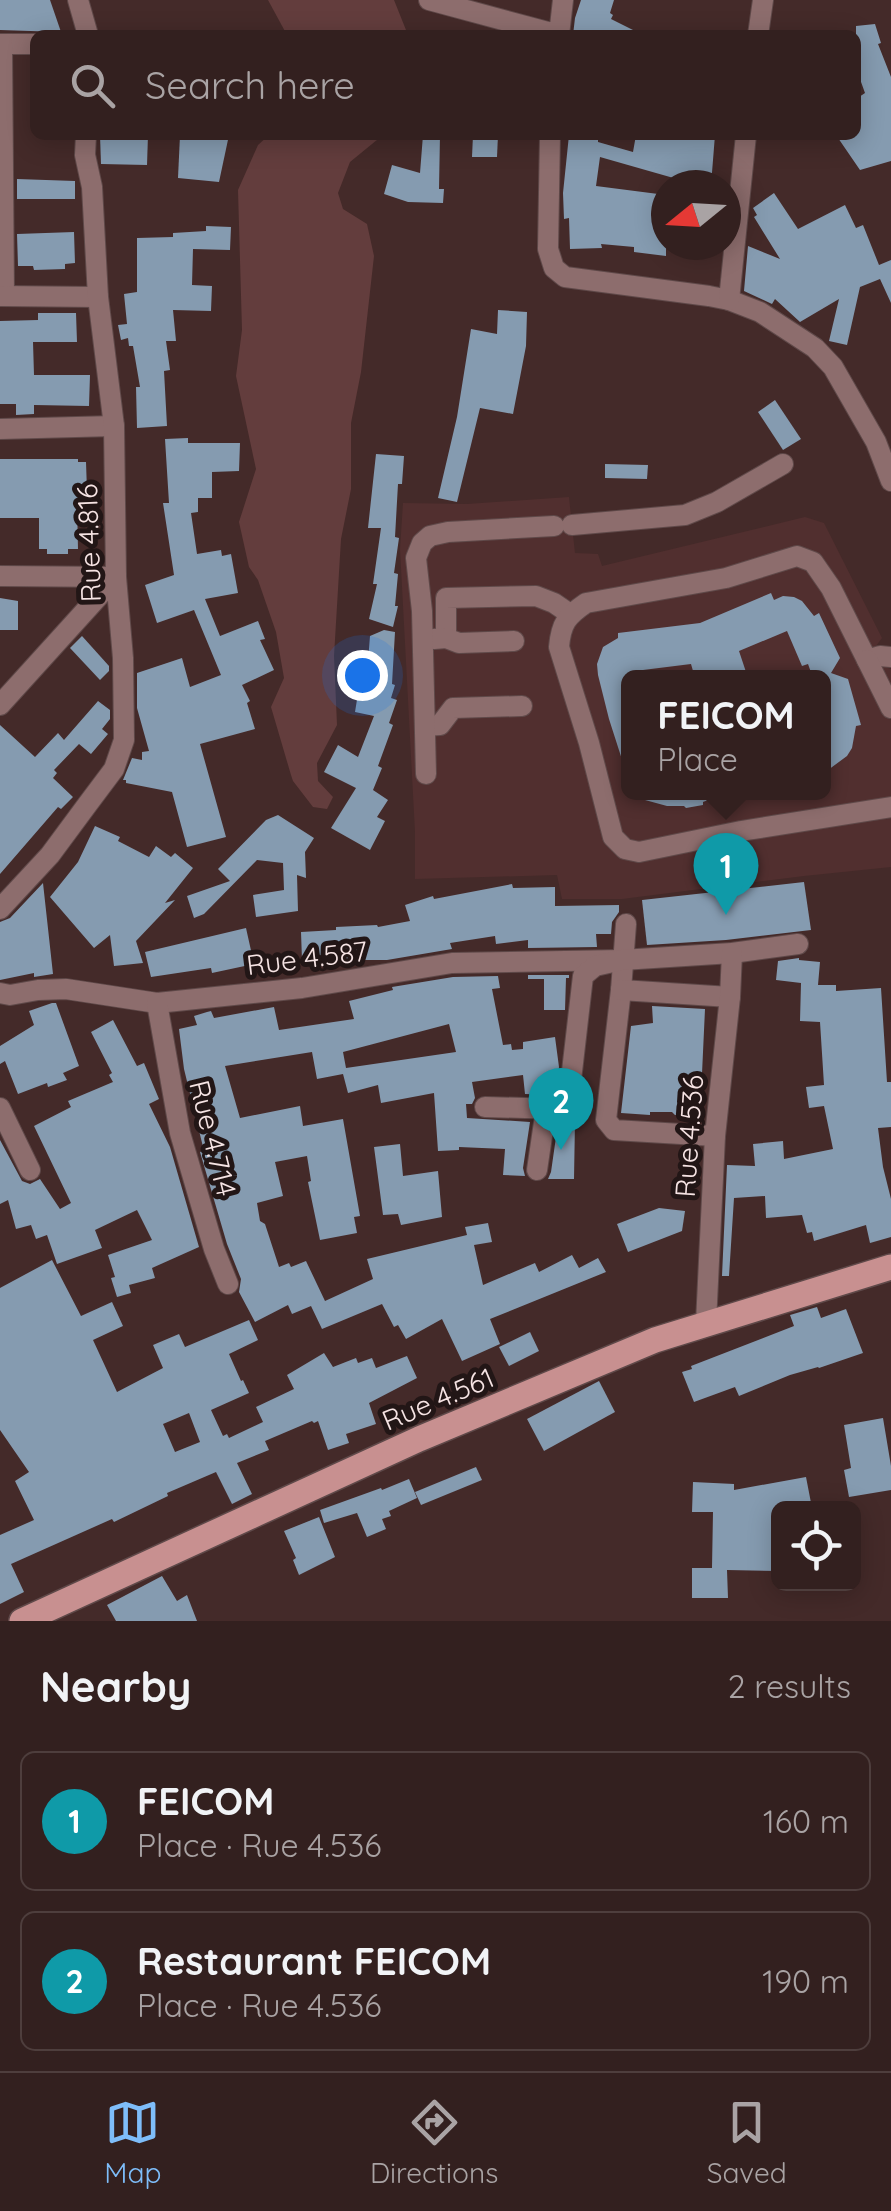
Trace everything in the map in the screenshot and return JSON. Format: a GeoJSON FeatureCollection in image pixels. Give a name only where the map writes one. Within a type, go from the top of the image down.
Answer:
{"type":"FeatureCollection","features":[{"type":"Feature","properties":{"kind":"main road","name":"Rue 4.561"},"geometry":{"type":"LineString","coordinates":[[22,1621],[420,1439],[655,1340],[891,1267]]}},
{"type":"Feature","properties":{"kind":"street"},"geometry":{"type":"LineString","coordinates":[[78,0],[87,30]]}},
{"type":"Feature","properties":{"kind":"street"},"geometry":{"type":"LineString","coordinates":[[429,0],[540,30]]}},
{"type":"Feature","properties":{"kind":"street"},"geometry":{"type":"LineString","coordinates":[[560,30],[563,0]]}},
{"type":"Feature","properties":{"kind":"street"},"geometry":{"type":"LineString","coordinates":[[759,30],[763,0]]}},
{"type":"Feature","properties":{"kind":"street"},"geometry":{"type":"LineString","coordinates":[[30,44],[1,44],[2,296],[98,297]]}},
{"type":"Feature","properties":{"kind":"street","name":"Rue 4.816"},"geometry":{"type":"LineString","coordinates":[[0,909],[50,855],[114,769],[126,723],[116,577],[114,426],[98,297],[86,140]]}},
{"type":"Feature","properties":{"kind":"street"},"geometry":{"type":"LineString","coordinates":[[550,140],[548,249],[554,268],[565,277],[729,300],[760,312],[815,348],[832,367],[862,415],[891,480]]}},
{"type":"Feature","properties":{"kind":"street"},"geometry":{"type":"LineString","coordinates":[[729,300],[745,140]]}},
{"type":"Feature","properties":{"kind":"street"},"geometry":{"type":"LineString","coordinates":[[0,429],[114,426]]}},
{"type":"Feature","properties":{"kind":"street"},"geometry":{"type":"LineString","coordinates":[[426,774],[416,558],[422,542],[448,532],[685,515],[717,502],[783,464]]}},
{"type":"Feature","properties":{"kind":"street"},"geometry":{"type":"LineString","coordinates":[[891,708],[832,588],[812,562],[797,556],[726,578],[586,604],[570,614],[560,630],[559,647],[594,759],[613,837],[624,849],[639,852],[891,807]]}},
{"type":"Feature","properties":{"kind":"street"},"geometry":{"type":"LineString","coordinates":[[0,576],[116,577]]}},
{"type":"Feature","properties":{"kind":"street"},"geometry":{"type":"LineString","coordinates":[[0,705],[116,577]]}},
{"type":"Feature","properties":{"kind":"street"},"geometry":{"type":"LineString","coordinates":[[446,638],[446,598],[536,596],[570,614]]}},
{"type":"Feature","properties":{"kind":"street"},"geometry":{"type":"LineString","coordinates":[[422,640],[446,638],[459,644],[514,641]]}},
{"type":"Feature","properties":{"kind":"street"},"geometry":{"type":"LineString","coordinates":[[867,660],[891,657]]}},
{"type":"Feature","properties":{"kind":"street"},"geometry":{"type":"LineString","coordinates":[[424,726],[440,725],[453,708],[522,706]]}},
{"type":"Feature","properties":{"kind":"street"},"geometry":{"type":"LineString","coordinates":[[626,924],[606,1120],[614,1130],[714,1136]]}},
{"type":"Feature","properties":{"kind":"street","name":"Rue 4.587"},"geometry":{"type":"LineString","coordinates":[[0,993],[66,989],[156,1003],[302,988],[452,963],[622,960],[798,944]]}},
{"type":"Feature","properties":{"kind":"street","name":"Rue 4.536"},"geometry":{"type":"LineString","coordinates":[[706,1323],[714,1136],[732,953]]}},
{"type":"Feature","properties":{"kind":"street"},"geometry":{"type":"LineString","coordinates":[[485,1107],[568,1106],[583,976],[594,966],[622,960]]}},
{"type":"Feature","properties":{"kind":"street"},"geometry":{"type":"LineString","coordinates":[[622,990],[730,997]]}},
{"type":"Feature","properties":{"kind":"street","name":"Rue 4.714"},"geometry":{"type":"LineString","coordinates":[[156,1003],[180,1133],[228,1284]]}},
{"type":"Feature","properties":{"kind":"street"},"geometry":{"type":"LineString","coordinates":[[0,1108],[30,1170]]}},
{"type":"Feature","properties":{"kind":"street"},"geometry":{"type":"LineString","coordinates":[[537,1170],[546,1109]]}},
{"type":"Feature","properties":{"kind":"shaded area"},"geometry":{"type":"Polygon","coordinates":[[[268,0],[394,0],[406,30],[284,30],[268,0]]]}},
{"type":"Feature","properties":{"kind":"shaded area"},"geometry":{"type":"Polygon","coordinates":[[[264,140],[377,140],[350,162],[338,193],[343,209],[367,224],[374,256],[351,423],[351,489],[341,539],[334,656],[337,725],[317,763],[318,781],[333,797],[327,809],[313,807],[291,775],[271,707],[284,678],[276,632],[258,580],[249,567],[239,522],[256,469],[236,376],[242,330],[238,190],[264,140]]]}},
{"type":"Feature","properties":{"kind":"shaded area"},"geometry":{"type":"Polygon","coordinates":[[[569,497],[575,553],[598,554],[602,566],[805,517],[824,523],[882,638],[876,646],[883,666],[891,669],[891,867],[622,899],[562,899],[557,875],[415,879],[400,549],[403,503],[467,504],[569,497]]]}},
{"type":"Feature","properties":{"kind":"building"},"geometry":{"type":"Polygon","coordinates":[[[0,0],[50,0],[60,30],[30,31],[0,30],[0,0]]]}},
{"type":"Feature","properties":{"kind":"building"},"geometry":{"type":"Polygon","coordinates":[[[581,0],[614,0],[611,19],[633,30],[574,30],[581,0]]]}},
{"type":"Feature","properties":{"kind":"building"},"geometry":{"type":"Polygon","coordinates":[[[875,24],[891,77],[891,161],[860,170],[839,140],[861,140],[861,96],[865,93],[861,82],[861,30],[856,30],[856,26],[875,24]]]}},
{"type":"Feature","properties":{"kind":"building"},"geometry":{"type":"Polygon","coordinates":[[[100,140],[148,140],[147,165],[101,164],[100,140]]]}},
{"type":"Feature","properties":{"kind":"building"},"geometry":{"type":"Polygon","coordinates":[[[180,140],[228,140],[219,182],[178,178],[180,140]]]}},
{"type":"Feature","properties":{"kind":"building"},"geometry":{"type":"Polygon","coordinates":[[[423,140],[440,140],[439,189],[444,189],[443,203],[408,202],[384,194],[392,165],[420,173],[423,140]]]}},
{"type":"Feature","properties":{"kind":"building"},"geometry":{"type":"Polygon","coordinates":[[[473,140],[498,140],[497,157],[472,157],[473,140]]]}},
{"type":"Feature","properties":{"kind":"building"},"geometry":{"type":"Polygon","coordinates":[[[568,140],[598,140],[633,152],[635,140],[715,140],[712,170],[651,172],[600,157],[596,186],[651,193],[651,254],[634,252],[634,247],[601,244],[602,248],[570,249],[569,218],[564,219],[568,140]]]}},
{"type":"Feature","properties":{"kind":"building"},"geometry":{"type":"Polygon","coordinates":[[[17,179],[75,181],[75,199],[17,199],[17,179]]]}},
{"type":"Feature","properties":{"kind":"building"},"geometry":{"type":"Polygon","coordinates":[[[774,193],[798,229],[845,205],[856,228],[863,225],[879,265],[891,260],[891,303],[880,279],[860,287],[847,345],[829,341],[839,299],[800,322],[775,299],[772,304],[744,291],[748,246],[780,259],[754,217],[757,215],[753,208],[774,193]]]}},
{"type":"Feature","properties":{"kind":"building"},"geometry":{"type":"Polygon","coordinates":[[[206,226],[231,227],[230,250],[193,249],[192,285],[212,286],[211,311],[173,310],[176,341],[166,341],[170,370],[164,371],[167,426],[137,428],[136,387],[140,387],[133,346],[129,346],[128,338],[121,340],[118,325],[127,324],[124,294],[137,292],[137,238],[173,237],[173,233],[206,231],[206,226]]]}},
{"type":"Feature","properties":{"kind":"building"},"geometry":{"type":"Polygon","coordinates":[[[74,232],[75,263],[65,264],[65,269],[18,266],[17,234],[74,232]]]}},
{"type":"Feature","properties":{"kind":"building"},"geometry":{"type":"Polygon","coordinates":[[[498,310],[527,312],[526,346],[513,414],[480,408],[457,502],[438,498],[457,417],[471,329],[497,334],[498,310]]]}},
{"type":"Feature","properties":{"kind":"building"},"geometry":{"type":"Polygon","coordinates":[[[38,313],[76,313],[77,342],[33,342],[34,375],[90,375],[89,406],[34,405],[34,414],[16,415],[16,404],[0,404],[0,321],[38,320],[38,313]]]}},
{"type":"Feature","properties":{"kind":"building"},"geometry":{"type":"Polygon","coordinates":[[[775,400],[801,439],[783,450],[758,412],[775,400]]]}},
{"type":"Feature","properties":{"kind":"building"},"geometry":{"type":"Polygon","coordinates":[[[188,438],[188,443],[240,443],[239,471],[212,472],[212,498],[198,498],[198,512],[191,513],[197,554],[221,550],[222,556],[231,554],[238,593],[205,599],[220,636],[258,621],[265,639],[260,640],[274,670],[242,685],[250,701],[247,703],[255,729],[200,744],[226,837],[187,847],[172,792],[123,780],[132,758],[142,760],[142,752],[149,751],[137,708],[137,673],[182,658],[190,687],[221,675],[194,610],[157,623],[145,585],[174,575],[163,503],[169,503],[165,439],[188,438]]]}},
{"type":"Feature","properties":{"kind":"building"},"geometry":{"type":"Polygon","coordinates":[[[376,454],[404,456],[402,484],[398,484],[395,537],[399,538],[394,573],[398,574],[398,606],[393,627],[369,619],[377,584],[373,584],[381,528],[368,528],[376,454]]]}},
{"type":"Feature","properties":{"kind":"building"},"geometry":{"type":"Polygon","coordinates":[[[0,459],[86,462],[87,491],[83,492],[83,501],[77,501],[78,549],[68,549],[68,554],[47,554],[47,549],[39,549],[39,518],[0,518],[0,459]]]}},
{"type":"Feature","properties":{"kind":"building"},"geometry":{"type":"Polygon","coordinates":[[[605,464],[648,465],[647,479],[605,478],[605,464]]]}},
{"type":"Feature","properties":{"kind":"building"},"geometry":{"type":"Polygon","coordinates":[[[771,593],[774,600],[794,597],[814,616],[819,613],[840,658],[831,673],[810,670],[808,664],[802,666],[787,631],[739,651],[745,670],[693,670],[691,664],[621,670],[621,756],[598,675],[603,647],[618,638],[618,633],[700,623],[771,593]]]}},
{"type":"Feature","properties":{"kind":"building"},"geometry":{"type":"Polygon","coordinates":[[[0,598],[18,601],[18,630],[0,630],[0,598]]]}},
{"type":"Feature","properties":{"kind":"building"},"geometry":{"type":"Polygon","coordinates":[[[384,630],[395,632],[395,685],[391,698],[397,700],[389,723],[393,725],[378,766],[382,768],[373,790],[388,800],[377,817],[385,821],[370,850],[331,828],[356,788],[324,772],[338,745],[358,757],[374,716],[355,712],[361,675],[366,687],[370,636],[384,630]]]}},
{"type":"Feature","properties":{"kind":"building"},"geometry":{"type":"Polygon","coordinates":[[[82,636],[109,666],[100,680],[70,648],[82,636]]]}},
{"type":"Feature","properties":{"kind":"building"},"geometry":{"type":"Polygon","coordinates":[[[831,673],[848,679],[861,725],[856,726],[847,756],[831,768],[831,673]]]}},
{"type":"Feature","properties":{"kind":"building"},"geometry":{"type":"Polygon","coordinates":[[[98,701],[110,710],[110,719],[102,729],[108,734],[91,754],[79,744],[54,770],[57,773],[53,778],[73,797],[61,809],[58,807],[0,874],[0,725],[35,757],[58,733],[64,740],[98,701]]]}},
{"type":"Feature","properties":{"kind":"building"},"geometry":{"type":"Polygon","coordinates":[[[645,800],[708,800],[686,808],[645,800]]]}},
{"type":"Feature","properties":{"kind":"building"},"geometry":{"type":"Polygon","coordinates":[[[278,815],[314,838],[305,852],[306,878],[297,875],[298,911],[256,917],[253,895],[284,890],[283,863],[257,860],[204,914],[194,918],[187,896],[230,881],[218,869],[266,820],[278,815]]]}},
{"type":"Feature","properties":{"kind":"building"},"geometry":{"type":"Polygon","coordinates":[[[95,826],[149,857],[156,846],[171,857],[175,853],[193,868],[165,903],[175,900],[136,941],[143,963],[114,966],[110,935],[94,948],[50,897],[78,862],[95,826]]]}},
{"type":"Feature","properties":{"kind":"building"},"geometry":{"type":"Polygon","coordinates":[[[804,882],[811,930],[647,945],[642,900],[804,882]]]}},
{"type":"Feature","properties":{"kind":"building"},"geometry":{"type":"Polygon","coordinates":[[[43,883],[53,974],[34,977],[34,973],[0,980],[0,922],[10,918],[43,883]]]}},
{"type":"Feature","properties":{"kind":"building"},"geometry":{"type":"Polygon","coordinates":[[[512,884],[513,888],[555,887],[555,906],[619,905],[611,934],[596,934],[597,947],[528,948],[528,940],[496,944],[495,936],[450,943],[452,949],[387,960],[302,960],[301,932],[410,921],[405,905],[433,896],[434,899],[512,884]]]}},
{"type":"Feature","properties":{"kind":"building"},"geometry":{"type":"Polygon","coordinates":[[[246,928],[254,964],[212,973],[211,968],[151,977],[145,952],[246,928]]]}},
{"type":"Feature","properties":{"kind":"building"},"geometry":{"type":"Polygon","coordinates":[[[799,958],[820,962],[818,985],[836,985],[836,991],[881,988],[887,1082],[891,1082],[891,1127],[878,1128],[891,1199],[891,1237],[870,1243],[866,1225],[814,1241],[812,1232],[807,1233],[802,1215],[766,1218],[765,1196],[734,1198],[729,1276],[722,1276],[727,1165],[755,1166],[753,1144],[783,1141],[784,1159],[833,1149],[824,1106],[809,1108],[806,1087],[824,1085],[820,1022],[800,1021],[801,983],[776,980],[778,961],[799,958]]]}},
{"type":"Feature","properties":{"kind":"building"},"geometry":{"type":"Polygon","coordinates":[[[528,975],[569,975],[565,1010],[544,1010],[544,979],[528,979],[528,975]]]}},
{"type":"Feature","properties":{"kind":"building"},"geometry":{"type":"Polygon","coordinates":[[[498,976],[500,988],[492,989],[503,1045],[511,1044],[512,1050],[523,1049],[523,1042],[555,1037],[559,1067],[555,1095],[525,1094],[523,1075],[472,1082],[475,1098],[472,1104],[466,1104],[467,1118],[530,1122],[525,1176],[503,1175],[505,1149],[459,1147],[438,1151],[434,1093],[381,1103],[378,1085],[348,1093],[343,1074],[317,1079],[312,1052],[225,1066],[240,1118],[300,1106],[303,1126],[343,1119],[360,1216],[354,1217],[357,1233],[320,1240],[307,1156],[275,1162],[283,1196],[257,1203],[260,1221],[265,1224],[279,1267],[306,1261],[325,1301],[373,1279],[367,1259],[467,1235],[465,1227],[488,1223],[492,1242],[474,1245],[483,1285],[535,1263],[539,1272],[572,1255],[579,1268],[598,1258],[606,1272],[490,1319],[500,1344],[462,1361],[442,1319],[406,1339],[398,1325],[394,1327],[382,1304],[322,1329],[311,1306],[292,1314],[288,1305],[255,1322],[239,1292],[241,1279],[200,1152],[204,1151],[184,1069],[179,1029],[197,1025],[194,1016],[211,1011],[214,1018],[274,1007],[279,1030],[354,1019],[349,1001],[393,990],[392,987],[453,977],[498,976]],[[449,1024],[343,1052],[346,1068],[456,1052],[449,1024]]]}},
{"type":"Feature","properties":{"kind":"building"},"geometry":{"type":"Polygon","coordinates":[[[56,1003],[79,1066],[63,1073],[67,1080],[18,1094],[5,1061],[0,1064],[0,1046],[34,1025],[29,1011],[56,1003]]]}},
{"type":"Feature","properties":{"kind":"building"},"geometry":{"type":"Polygon","coordinates":[[[652,1006],[705,1009],[700,1117],[672,1112],[621,1113],[631,1026],[653,1023],[652,1006]]]}},
{"type":"Feature","properties":{"kind":"building"},"geometry":{"type":"Polygon","coordinates":[[[113,1020],[137,1066],[144,1063],[159,1099],[149,1104],[170,1147],[199,1247],[152,1268],[155,1278],[129,1285],[131,1293],[117,1297],[108,1255],[152,1240],[137,1210],[95,1230],[102,1248],[57,1264],[47,1235],[36,1239],[31,1225],[16,1229],[8,1200],[0,1204],[0,1140],[22,1181],[30,1184],[40,1179],[60,1209],[71,1203],[34,1126],[71,1107],[68,1101],[113,1082],[91,1032],[113,1020]]]}},
{"type":"Feature","properties":{"kind":"building"},"geometry":{"type":"Polygon","coordinates":[[[575,1121],[574,1179],[548,1179],[558,1123],[575,1121]]]}},
{"type":"Feature","properties":{"kind":"building"},"geometry":{"type":"Polygon","coordinates":[[[400,1144],[403,1176],[438,1171],[442,1217],[401,1225],[398,1214],[383,1215],[374,1147],[400,1144]]]}},
{"type":"Feature","properties":{"kind":"building"},"geometry":{"type":"Polygon","coordinates":[[[659,1208],[685,1211],[682,1231],[628,1252],[617,1224],[659,1208]]]}},
{"type":"Feature","properties":{"kind":"building"},"geometry":{"type":"Polygon","coordinates":[[[52,1260],[81,1316],[112,1302],[123,1326],[93,1340],[117,1392],[163,1368],[153,1345],[179,1334],[185,1347],[249,1320],[258,1340],[229,1354],[249,1393],[211,1410],[223,1436],[227,1434],[229,1438],[263,1422],[256,1407],[294,1389],[287,1375],[324,1353],[333,1367],[356,1358],[358,1363],[372,1358],[376,1368],[407,1356],[417,1378],[369,1403],[376,1424],[346,1434],[349,1443],[328,1450],[318,1421],[265,1441],[269,1450],[237,1463],[252,1494],[232,1504],[216,1472],[114,1522],[112,1519],[11,1564],[24,1592],[0,1604],[0,1535],[34,1520],[15,1481],[29,1472],[0,1430],[0,1288],[52,1260]],[[189,1413],[163,1424],[175,1452],[200,1442],[189,1413]]]}},
{"type":"Feature","properties":{"kind":"building"},"geometry":{"type":"Polygon","coordinates":[[[817,1307],[821,1318],[846,1309],[863,1353],[790,1375],[739,1396],[735,1387],[694,1402],[682,1372],[794,1326],[790,1315],[817,1307]]]}},
{"type":"Feature","properties":{"kind":"building"},"geometry":{"type":"Polygon","coordinates":[[[530,1332],[539,1351],[509,1366],[499,1347],[530,1332]]]}},
{"type":"Feature","properties":{"kind":"building"},"geometry":{"type":"Polygon","coordinates":[[[599,1381],[615,1412],[544,1451],[527,1419],[599,1381]]]}},
{"type":"Feature","properties":{"kind":"building"},"geometry":{"type":"Polygon","coordinates":[[[883,1418],[891,1490],[849,1497],[844,1470],[851,1468],[844,1425],[883,1418]]]}},
{"type":"Feature","properties":{"kind":"building"},"geometry":{"type":"Polygon","coordinates":[[[476,1467],[482,1480],[421,1505],[415,1492],[476,1467]]]}},
{"type":"Feature","properties":{"kind":"building"},"geometry":{"type":"Polygon","coordinates":[[[806,1477],[811,1501],[771,1501],[771,1571],[727,1570],[728,1598],[692,1598],[692,1568],[712,1568],[713,1512],[692,1512],[693,1482],[734,1484],[734,1490],[806,1477]]]}},
{"type":"Feature","properties":{"kind":"building"},"geometry":{"type":"Polygon","coordinates":[[[409,1479],[417,1498],[389,1511],[391,1516],[382,1519],[386,1529],[367,1537],[357,1513],[324,1523],[320,1510],[409,1479]]]}},
{"type":"Feature","properties":{"kind":"building"},"geometry":{"type":"Polygon","coordinates":[[[319,1517],[335,1557],[299,1575],[284,1531],[319,1517]]]}},
{"type":"Feature","properties":{"kind":"building"},"geometry":{"type":"Polygon","coordinates":[[[162,1576],[177,1601],[187,1595],[197,1621],[116,1621],[107,1605],[162,1576]]]}},
{"type":"Feature","properties":{"kind":"place","name":"FEICOM"},"geometry":{"type":"Point","coordinates":[726,915]}},
{"type":"Feature","properties":{"kind":"place","name":"Restaurant FEICOM"},"geometry":{"type":"Point","coordinates":[561,1150]}}]}
